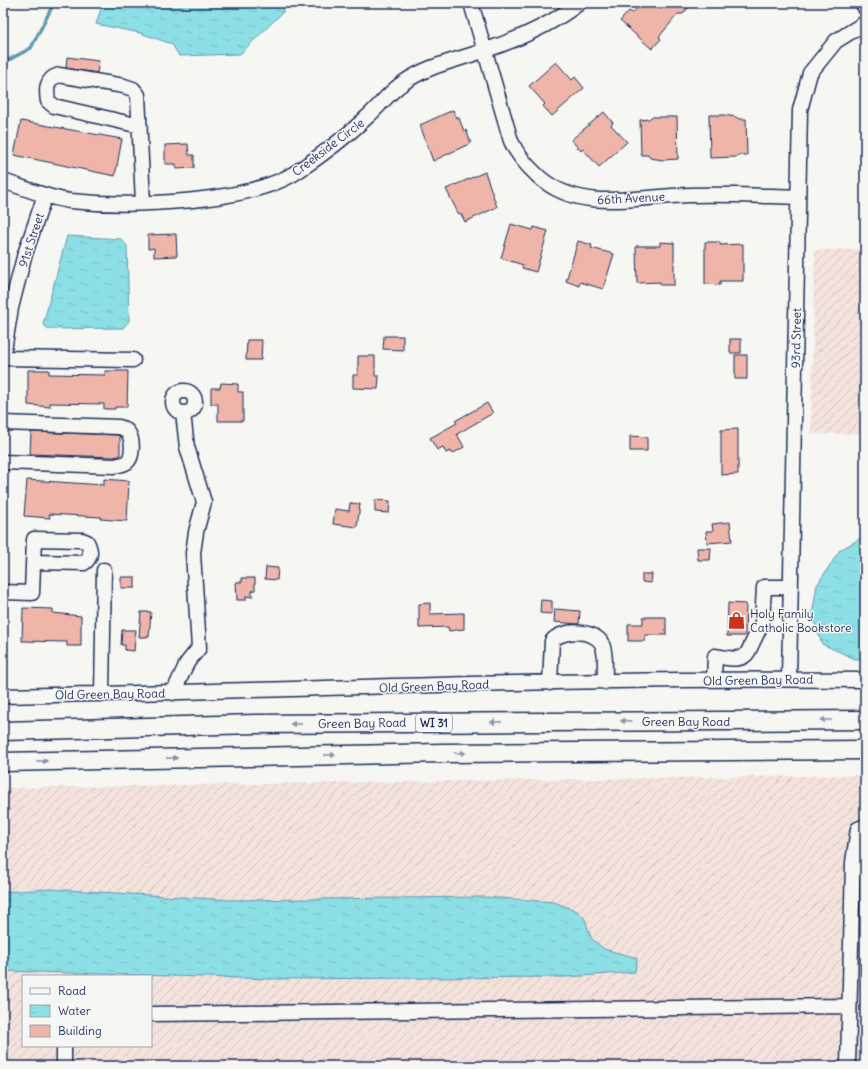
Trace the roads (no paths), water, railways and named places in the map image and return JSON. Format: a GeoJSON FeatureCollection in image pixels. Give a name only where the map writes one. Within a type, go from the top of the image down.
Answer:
{"type":"FeatureCollection","features":[{"type":"Feature","properties":{"kind":"main road","name":"Green Bay Road"},"geometry":{"type":"LineString","coordinates":[[3,731],[254,724],[865,720]]}},
{"type":"Feature","properties":{"kind":"main road"},"geometry":{"type":"LineString","coordinates":[[3,762],[435,753],[865,750]]}},
{"type":"Feature","properties":{"kind":"street","name":"66th Avenue"},"geometry":{"type":"LineString","coordinates":[[471,3],[502,113],[515,150],[534,173],[549,186],[581,199],[598,200],[691,195],[798,197]]}},
{"type":"Feature","properties":{"kind":"street","name":"Creekside Circle"},"geometry":{"type":"LineString","coordinates":[[3,181],[45,196],[69,201],[142,204],[219,197],[272,184],[298,172],[366,119],[402,83],[437,65],[519,39],[537,30],[579,3]]}},
{"type":"Feature","properties":{"kind":"street"},"geometry":{"type":"LineString","coordinates":[[863,3],[865,8]]}},
{"type":"Feature","properties":{"kind":"street","name":"93rd Street"},"geometry":{"type":"LineString","coordinates":[[790,679],[800,110],[810,73],[836,41],[865,23]]}},
{"type":"Feature","properties":{"kind":"street"},"geometry":{"type":"LineString","coordinates":[[140,126],[54,106],[48,100],[47,90],[49,81],[53,77],[59,75],[133,89],[138,95],[140,126],[142,204]]}},
{"type":"Feature","properties":{"kind":"street","name":"91st Street"},"geometry":{"type":"LineString","coordinates":[[3,357],[17,286],[45,196]]}},
{"type":"Feature","properties":{"kind":"street"},"geometry":{"type":"LineString","coordinates":[[3,357],[133,360]]}},
{"type":"Feature","properties":{"kind":"street"},"geometry":{"type":"LineString","coordinates":[[173,693],[187,663],[199,648],[193,554],[196,532],[204,502],[187,447],[183,413]]}},
{"type":"Feature","properties":{"kind":"street"},"geometry":{"type":"LineString","coordinates":[[3,423],[119,427],[125,429],[130,434],[131,444],[130,457],[126,462],[114,466],[3,462]]}},
{"type":"Feature","properties":{"kind":"street"},"geometry":{"type":"LineString","coordinates":[[3,592],[32,593],[34,562]]}},
{"type":"Feature","properties":{"kind":"street"},"geometry":{"type":"LineString","coordinates":[[102,694],[104,570]]}},
{"type":"Feature","properties":{"kind":"street"},"geometry":{"type":"LineString","coordinates":[[714,680],[715,656],[741,658],[746,656],[762,623],[764,587],[791,587]]}},
{"type":"Feature","properties":{"kind":"street"},"geometry":{"type":"LineString","coordinates":[[550,683],[552,641],[555,636],[566,632],[590,635],[600,640],[604,650],[605,682]]}},
{"type":"Feature","properties":{"kind":"street","name":"Old Green Bay Road"},"geometry":{"type":"LineString","coordinates":[[3,696],[550,683],[790,679],[865,680]]}},
{"type":"Feature","properties":{"kind":"street"},"geometry":{"type":"LineString","coordinates":[[848,1066],[853,862],[858,830],[865,826]]}},
{"type":"Feature","properties":{"kind":"street"},"geometry":{"type":"LineString","coordinates":[[152,1014],[850,1006]]}},
{"type":"Feature","properties":{"kind":"street"},"geometry":{"type":"LineString","coordinates":[[64,1047],[64,1066]]}},
{"type":"Feature","properties":{"kind":"water"},"geometry":{"type":"Polygon","coordinates":[[[103,3],[284,3],[283,12],[240,54],[179,56],[172,44],[140,33],[96,24],[103,3]]]}},
{"type":"Feature","properties":{"kind":"water"},"geometry":{"type":"Polygon","coordinates":[[[67,236],[121,239],[127,246],[129,321],[123,328],[48,329],[43,324],[67,236]]]}},
{"type":"Feature","properties":{"kind":"water"},"geometry":{"type":"Polygon","coordinates":[[[861,538],[865,538],[865,659],[855,659],[822,644],[812,615],[817,585],[840,550],[861,538]]]}},
{"type":"Feature","properties":{"kind":"water"},"geometry":{"type":"Polygon","coordinates":[[[50,889],[230,900],[485,897],[554,902],[577,911],[585,919],[591,938],[604,949],[637,958],[635,972],[568,977],[272,979],[3,971],[3,892],[50,889]]]}},
{"type":"Feature","properties":{"kind":"waterway"},"geometry":{"type":"LineString","coordinates":[[3,63],[31,48],[54,3]]}},
{"type":"Feature","properties":{"kind":"place","name":"Holy Family Catholic Bookstore"},"geometry":{"type":"Point","coordinates":[737,620]}}]}
